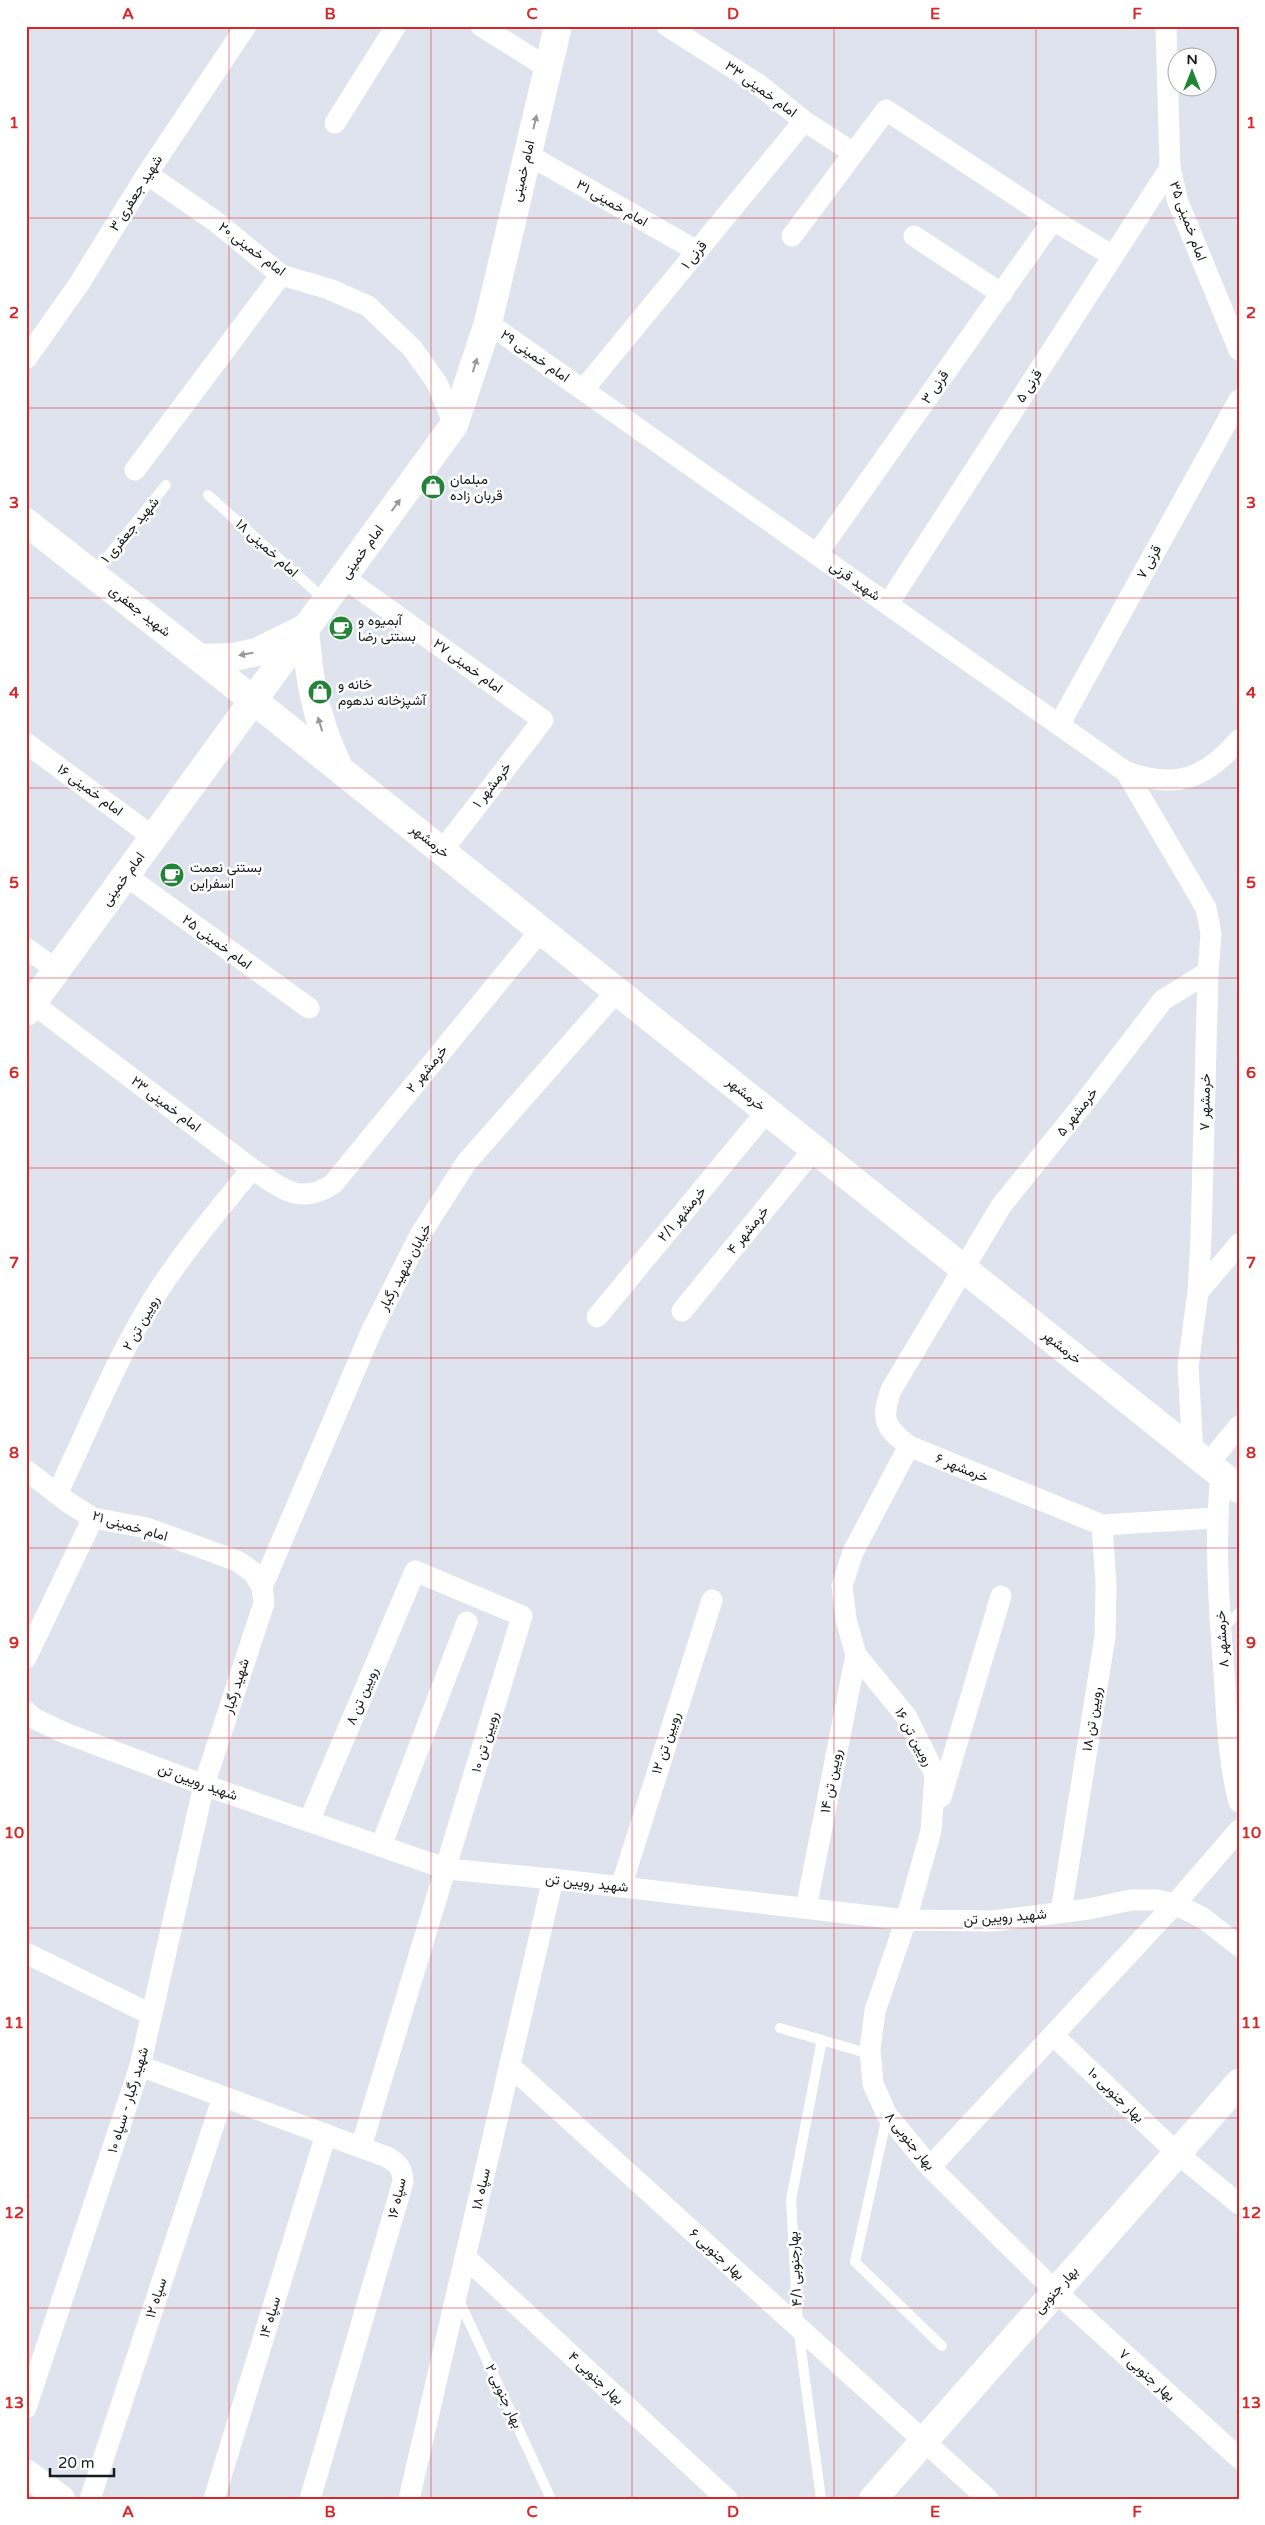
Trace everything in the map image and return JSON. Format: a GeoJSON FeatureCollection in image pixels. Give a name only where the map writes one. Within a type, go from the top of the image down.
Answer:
{"type":"FeatureCollection","features":[{"type":"Feature","properties":{"kind":"street","name":"شهید جعفری ۳"},"geometry":{"type":"LineString","coordinates":[[26,359],[79,284],[146,174],[246,26]]}},
{"type":"Feature","properties":{"kind":"street"},"geometry":{"type":"LineString","coordinates":[[335,122],[396,26]]}},
{"type":"Feature","properties":{"kind":"street"},"geometry":{"type":"LineString","coordinates":[[481,26],[548,68]]}},
{"type":"Feature","properties":{"kind":"street","name":"امام خمینی"},"geometry":{"type":"LineString","coordinates":[[29,1008],[454,425],[488,323],[558,26]]}},
{"type":"Feature","properties":{"kind":"street","name":"امام خمینی ۳۳"},"geometry":{"type":"LineString","coordinates":[[667,26],[758,84],[804,121],[854,153]]}},
{"type":"Feature","properties":{"kind":"street","name":"امام خمینی ۳۵"},"geometry":{"type":"LineString","coordinates":[[1166,26],[1170,168],[1178,202],[1239,350]]}},
{"type":"Feature","properties":{"kind":"street"},"geometry":{"type":"LineString","coordinates":[[792,236],[886,110],[1054,220],[1113,256]]}},
{"type":"Feature","properties":{"kind":"street","name":"قرنی ۱"},"geometry":{"type":"LineString","coordinates":[[583,390],[804,121]]}},
{"type":"Feature","properties":{"kind":"street","name":"امام خمینی ۳۱"},"geometry":{"type":"LineString","coordinates":[[527,154],[697,251]]}},
{"type":"Feature","properties":{"kind":"street","name":"قرنی ۵"},"geometry":{"type":"LineString","coordinates":[[888,604],[1170,168]]}},
{"type":"Feature","properties":{"kind":"street","name":"امام خمینی ۲۰"},"geometry":{"type":"LineString","coordinates":[[146,174],[215,221],[281,275],[329,289],[368,306],[412,348],[437,383],[454,425]]}},
{"type":"Feature","properties":{"kind":"street","name":"قرنی ۳"},"geometry":{"type":"LineString","coordinates":[[817,554],[1054,220]]}},
{"type":"Feature","properties":{"kind":"street"},"geometry":{"type":"LineString","coordinates":[[914,236],[1002,294]]}},
{"type":"Feature","properties":{"kind":"street"},"geometry":{"type":"LineString","coordinates":[[135,470],[281,275]]}},
{"type":"Feature","properties":{"kind":"street","name":"امام خمینی ۲۹"},"geometry":{"type":"LineString","coordinates":[[488,323],[583,390]]}},
{"type":"Feature","properties":{"kind":"street","name":"شهید قرنی"},"geometry":{"type":"LineString","coordinates":[[583,390],[1126,772]]}},
{"type":"Feature","properties":{"kind":"street","name":"قرنی ۷"},"geometry":{"type":"LineString","coordinates":[[1059,725],[1239,400]]}},
{"type":"Feature","properties":{"kind":"street","name":"شهید جعفری"},"geometry":{"type":"LineString","coordinates":[[26,522],[253,700]]}},
{"type":"Feature","properties":{"kind":"street","name":"امام خمینی ۲۷"},"geometry":{"type":"LineString","coordinates":[[343,577],[543,720]]}},
{"type":"Feature","properties":{"kind":"street"},"geometry":{"type":"LineString","coordinates":[[200,658],[234,657],[257,652],[306,628],[314,705],[323,735],[340,769]]}},
{"type":"Feature","properties":{"kind":"street","name":"خرمشهر"},"geometry":{"type":"LineString","coordinates":[[253,700],[1215,1470]]}},
{"type":"Feature","properties":{"kind":"street","name":"خرمشهر ۱"},"geometry":{"type":"LineString","coordinates":[[442,851],[543,720]]}},
{"type":"Feature","properties":{"kind":"street"},"geometry":{"type":"LineString","coordinates":[[1126,772],[1148,780],[1173,782],[1202,773],[1239,740]]}},
{"type":"Feature","properties":{"kind":"street","name":"امام خمینی ۱۶"},"geometry":{"type":"LineString","coordinates":[[26,744],[153,837]]}},
{"type":"Feature","properties":{"kind":"street","name":"خرمشهر ۷"},"geometry":{"type":"LineString","coordinates":[[1126,772],[1206,908],[1211,934],[1208,972],[1201,1237],[1198,1292],[1188,1366],[1215,1470]]}},
{"type":"Feature","properties":{"kind":"street","name":"امام خمینی ۲۵"},"geometry":{"type":"LineString","coordinates":[[125,875],[309,1008]]}},
{"type":"Feature","properties":{"kind":"street","name":"خرمشهر ۲"},"geometry":{"type":"LineString","coordinates":[[305,1196],[320,1192],[333,1184],[540,930]]}},
{"type":"Feature","properties":{"kind":"street"},"geometry":{"type":"LineString","coordinates":[[26,948],[57,970]]}},
{"type":"Feature","properties":{"kind":"street","name":"خرمشهر ۵"},"geometry":{"type":"LineString","coordinates":[[963,1268],[1001,1206],[1080,1108],[1163,1000],[1208,972]]}},
{"type":"Feature","properties":{"kind":"street","name":"خیابان شهید رگبار"},"geometry":{"type":"LineString","coordinates":[[262,1586],[372,1330],[420,1235],[466,1163],[617,991]]}},
{"type":"Feature","properties":{"kind":"street","name":"امام خمینی ۲۳"},"geometry":{"type":"LineString","coordinates":[[29,1008],[252,1169],[284,1189],[305,1196]]}},
{"type":"Feature","properties":{"kind":"street","name":"خرمشهر ۲/۱"},"geometry":{"type":"LineString","coordinates":[[597,1317],[767,1112]]}},
{"type":"Feature","properties":{"kind":"street","name":"خرمشهر ۴"},"geometry":{"type":"LineString","coordinates":[[682,1311],[814,1149]]}},
{"type":"Feature","properties":{"kind":"street","name":"رویین تن ۲"},"geometry":{"type":"LineString","coordinates":[[57,1494],[130,1342],[154,1298],[188,1249],[252,1169]]}},
{"type":"Feature","properties":{"kind":"street"},"geometry":{"type":"LineString","coordinates":[[1198,1292],[1239,1244]]}},
{"type":"Feature","properties":{"kind":"street","name":"خرمشهر ۶"},"geometry":{"type":"LineString","coordinates":[[963,1268],[892,1390],[886,1407],[885,1421],[893,1434],[909,1446],[1102,1525],[1216,1518]]}},
{"type":"Feature","properties":{"kind":"street"},"geometry":{"type":"LineString","coordinates":[[1215,1470],[1239,1426]]}},
{"type":"Feature","properties":{"kind":"street"},"geometry":{"type":"LineString","coordinates":[[856,1655],[846,1619],[842,1586],[853,1552],[909,1446]]}},
{"type":"Feature","properties":{"kind":"street","name":"امام خمینی ۲۱"},"geometry":{"type":"LineString","coordinates":[[26,1470],[93,1518],[147,1528],[237,1562],[253,1572],[262,1586]]}},
{"type":"Feature","properties":{"kind":"street","name":"خرمشهر ۸"},"geometry":{"type":"LineString","coordinates":[[1215,1470],[1221,1629],[1231,1772],[1239,1802]]}},
{"type":"Feature","properties":{"kind":"street"},"geometry":{"type":"LineString","coordinates":[[26,1658],[93,1518]]}},
{"type":"Feature","properties":{"kind":"street","name":"رویین تن ۱۸"},"geometry":{"type":"LineString","coordinates":[[1061,1912],[1105,1637],[1106,1584],[1102,1525]]}},
{"type":"Feature","properties":{"kind":"street","name":"رویین تن ۸"},"geometry":{"type":"LineString","coordinates":[[309,1821],[414,1571],[522,1616]]}},
{"type":"Feature","properties":{"kind":"street","name":"شهید رگبار"},"geometry":{"type":"LineString","coordinates":[[204,1785],[264,1603],[262,1586]]}},
{"type":"Feature","properties":{"kind":"street"},"geometry":{"type":"LineString","coordinates":[[931,1831],[1001,1596]]}},
{"type":"Feature","properties":{"kind":"street","name":"رویین تن ۱۲"},"geometry":{"type":"LineString","coordinates":[[621,1887],[712,1600]]}},
{"type":"Feature","properties":{"kind":"street","name":"رویین تن ۱۰"},"geometry":{"type":"LineString","coordinates":[[361,2147],[447,1869],[522,1616]]}},
{"type":"Feature","properties":{"kind":"street"},"geometry":{"type":"LineString","coordinates":[[381,1846],[468,1622]]}},
{"type":"Feature","properties":{"kind":"street","name":"رویین تن ۱۶"},"geometry":{"type":"LineString","coordinates":[[856,1655],[906,1716],[934,1774],[931,1831],[906,1920]]}},
{"type":"Feature","properties":{"kind":"street","name":"رویین تن ۱۴"},"geometry":{"type":"LineString","coordinates":[[806,1908],[856,1655]]}},
{"type":"Feature","properties":{"kind":"street","name":"شهید رویین تن"},"geometry":{"type":"LineString","coordinates":[[26,1711],[33,1718],[65,1733],[204,1785],[447,1869],[553,1879],[906,1920],[994,1921],[1130,1900],[1157,1900],[1175,1904],[1203,1918],[1239,1946]]}},
{"type":"Feature","properties":{"kind":"street","name":"شهید رگبار - سپاه ۱۰"},"geometry":{"type":"LineString","coordinates":[[26,2408],[140,2066],[204,1785]]}},
{"type":"Feature","properties":{"kind":"street"},"geometry":{"type":"LineString","coordinates":[[930,2167],[1054,2036],[1175,1904],[1239,1830]]}},
{"type":"Feature","properties":{"kind":"street","name":"سپاه ۱۸"},"geometry":{"type":"LineString","coordinates":[[409,2499],[553,1879]]}},
{"type":"Feature","properties":{"kind":"street","name":"بهار جنوبی ۸"},"geometry":{"type":"LineString","coordinates":[[906,1920],[875,2011],[870,2054],[873,2084],[887,2115],[930,2167],[1055,2291]]}},
{"type":"Feature","properties":{"kind":"street"},"geometry":{"type":"LineString","coordinates":[[26,1953],[152,2015]]}},
{"type":"Feature","properties":{"kind":"street","name":"بهار جنوبی ۱۰"},"geometry":{"type":"LineString","coordinates":[[1054,2036],[1178,2154],[1239,2204]]}},
{"type":"Feature","properties":{"kind":"street","name":"سپاه ۱۶"},"geometry":{"type":"LineString","coordinates":[[140,2066],[361,2147],[397,2162],[403,2172],[403,2182],[310,2499]]}},
{"type":"Feature","properties":{"kind":"street","name":"بهار جنوبی ۶"},"geometry":{"type":"LineString","coordinates":[[510,2066],[988,2499]]}},
{"type":"Feature","properties":{"kind":"street","name":"بهار جنوبی"},"geometry":{"type":"LineString","coordinates":[[874,2499],[1239,2083]]}},
{"type":"Feature","properties":{"kind":"street","name":"سپاه ۱۲"},"geometry":{"type":"LineString","coordinates":[[90,2499],[223,2097]]}},
{"type":"Feature","properties":{"kind":"street","name":"سپاه ۱۴"},"geometry":{"type":"LineString","coordinates":[[214,2499],[326,2134]]}},
{"type":"Feature","properties":{"kind":"street","name":"بهار جنوبی ۴"},"geometry":{"type":"LineString","coordinates":[[465,2257],[727,2499]]}},
{"type":"Feature","properties":{"kind":"street","name":"بهار جنوبی ۷"},"geometry":{"type":"LineString","coordinates":[[1055,2291],[1239,2458]]}},
{"type":"Feature","properties":{"kind":"street"},"geometry":{"type":"LineString","coordinates":[[26,2473],[61,2499]]}},
{"type":"Feature","properties":{"kind":"lane","name":"شهید جعفری ۱"},"geometry":{"type":"LineString","coordinates":[[93,574],[166,485]]}},
{"type":"Feature","properties":{"kind":"lane","name":"امام خمینی ۱۸"},"geometry":{"type":"LineString","coordinates":[[208,495],[326,601]]}},
{"type":"Feature","properties":{"kind":"lane"},"geometry":{"type":"LineString","coordinates":[[1221,1629],[1239,1613]]}},
{"type":"Feature","properties":{"kind":"lane"},"geometry":{"type":"LineString","coordinates":[[780,2028],[870,2054]]}},
{"type":"Feature","properties":{"kind":"lane","name":"بهارجنوبی ۴/۱"},"geometry":{"type":"LineString","coordinates":[[821,2499],[798,2327],[791,2200],[822,2040]]}},
{"type":"Feature","properties":{"kind":"lane"},"geometry":{"type":"LineString","coordinates":[[887,2115],[855,2262],[942,2346]]}},
{"type":"Feature","properties":{"kind":"lane","name":"بهار جنوبی ۲"},"geometry":{"type":"LineString","coordinates":[[456,2294],[551,2499]]}},
{"type":"Feature","properties":{"kind":"lane"},"geometry":{"type":"LineString","coordinates":[[544,2499],[546,2487]]}},
{"type":"Feature","properties":{"kind":"place","name":"مبلمان قربان زاده"},"geometry":{"type":"Point","coordinates":[433,487]}},
{"type":"Feature","properties":{"kind":"place","name":"آبمیوه و بستنی رضا"},"geometry":{"type":"Point","coordinates":[341,628]}},
{"type":"Feature","properties":{"kind":"place","name":"خانه و آشپزخانه ندهوم"},"geometry":{"type":"Point","coordinates":[320,692]}},
{"type":"Feature","properties":{"kind":"place","name":"بستنی نعمت اسفراین"},"geometry":{"type":"Point","coordinates":[172,875]}}]}
